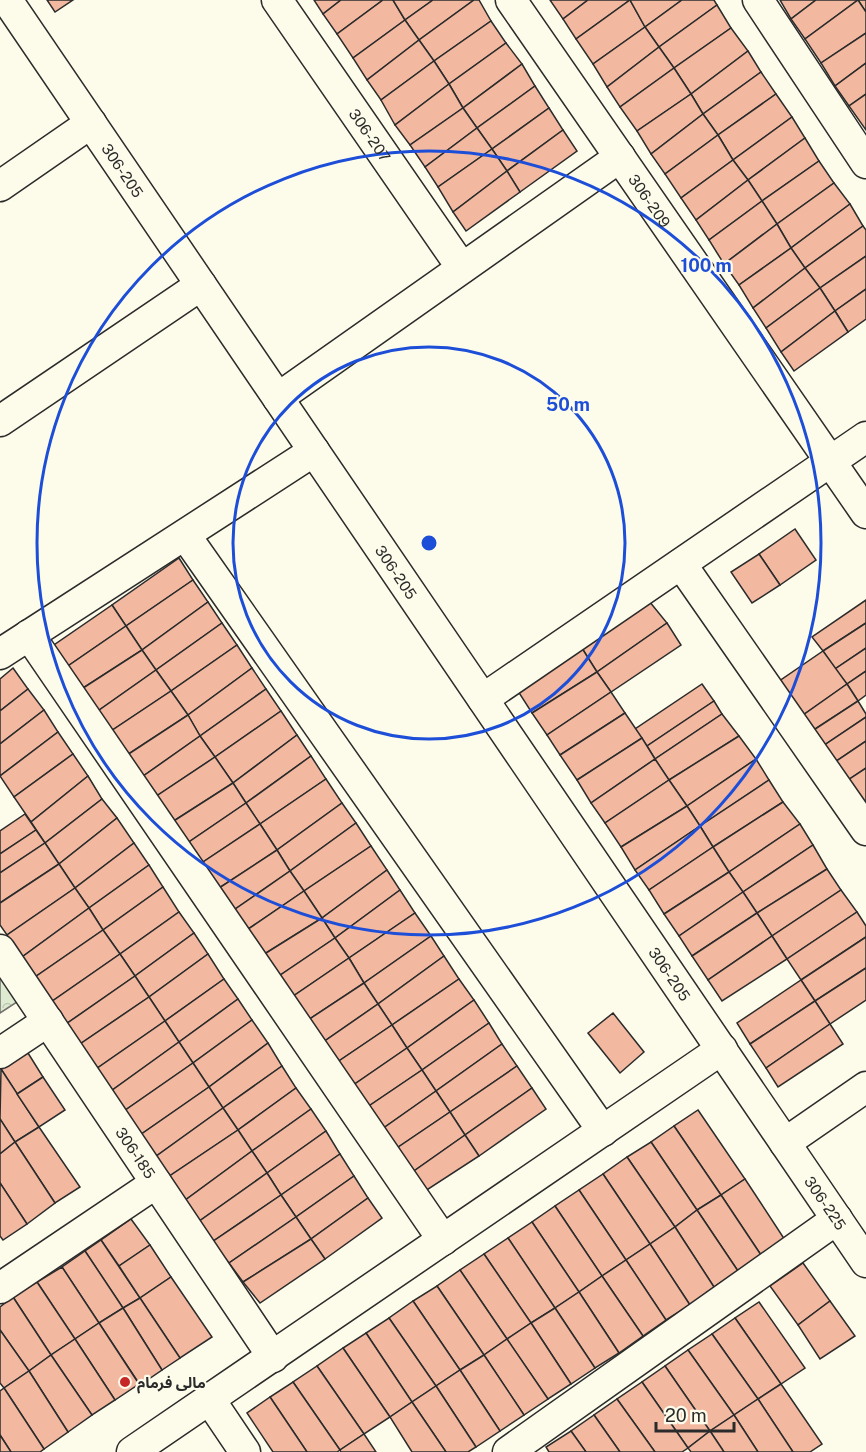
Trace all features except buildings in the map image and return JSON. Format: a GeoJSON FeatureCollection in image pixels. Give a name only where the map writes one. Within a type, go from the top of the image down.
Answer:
{"type":"FeatureCollection","features":[{"type":"Feature","properties":{"kind":"street","name":"306-205"},"geometry":{"type":"LineString","coordinates":[[7,0],[785,1143]]}},
{"type":"Feature","properties":{"kind":"street","name":"306-207"},"geometry":{"type":"LineString","coordinates":[[277,0],[462,268]]}},
{"type":"Feature","properties":{"kind":"street","name":"306-209"},"geometry":{"type":"LineString","coordinates":[[511,0],[866,513]]}},
{"type":"Feature","properties":{"kind":"street"},"geometry":{"type":"LineString","coordinates":[[758,0],[866,163]]}},
{"type":"Feature","properties":{"kind":"street"},"geometry":{"type":"LineString","coordinates":[[0,186],[91,123]]}},
{"type":"Feature","properties":{"kind":"street"},"geometry":{"type":"LineString","coordinates":[[278,398],[620,157]]}},
{"type":"Feature","properties":{"kind":"street"},"geometry":{"type":"LineString","coordinates":[[0,421],[201,285]]}},
{"type":"Feature","properties":{"kind":"street"},"geometry":{"type":"LineString","coordinates":[[483,699],[866,437]]}},
{"type":"Feature","properties":{"kind":"street"},"geometry":{"type":"LineString","coordinates":[[0,654],[314,451]]}},
{"type":"Feature","properties":{"kind":"street"},"geometry":{"type":"LineString","coordinates":[[185,535],[603,1131]]}},
{"type":"Feature","properties":{"kind":"street"},"geometry":{"type":"LineString","coordinates":[[681,564],[866,830]]}},
{"type":"Feature","properties":{"kind":"street"},"geometry":{"type":"LineString","coordinates":[[29,635],[443,1240]]}},
{"type":"Feature","properties":{"kind":"street","name":"306-185"},"geometry":{"type":"LineString","coordinates":[[0,950],[273,1357]]}},
{"type":"Feature","properties":{"kind":"street"},"geometry":{"type":"LineString","coordinates":[[0,1053],[48,1021]]}},
{"type":"Feature","properties":{"kind":"street"},"geometry":{"type":"LineString","coordinates":[[132,1452],[722,1049]]}},
{"type":"Feature","properties":{"kind":"street"},"geometry":{"type":"LineString","coordinates":[[785,1143],[866,1087]]}},
{"type":"Feature","properties":{"kind":"street","name":"306-225"},"geometry":{"type":"LineString","coordinates":[[785,1143],[866,1262]]}},
{"type":"Feature","properties":{"kind":"street"},"geometry":{"type":"LineString","coordinates":[[0,1288],[156,1183]]}},
{"type":"Feature","properties":{"kind":"street"},"geometry":{"type":"LineString","coordinates":[[508,1452],[837,1219]]}},
{"type":"Feature","properties":{"kind":"street"},"geometry":{"type":"LineString","coordinates":[[210,1400],[246,1452]]}},
{"type":"Feature","properties":{"kind":"green space"},"geometry":{"type":"Polygon","coordinates":[[[0,972],[20,1000],[0,1013],[0,972]]]}},
{"type":"Feature","properties":{"kind":"place","name":"مالى فرمام"},"geometry":{"type":"Point","coordinates":[125,1382]}}]}
